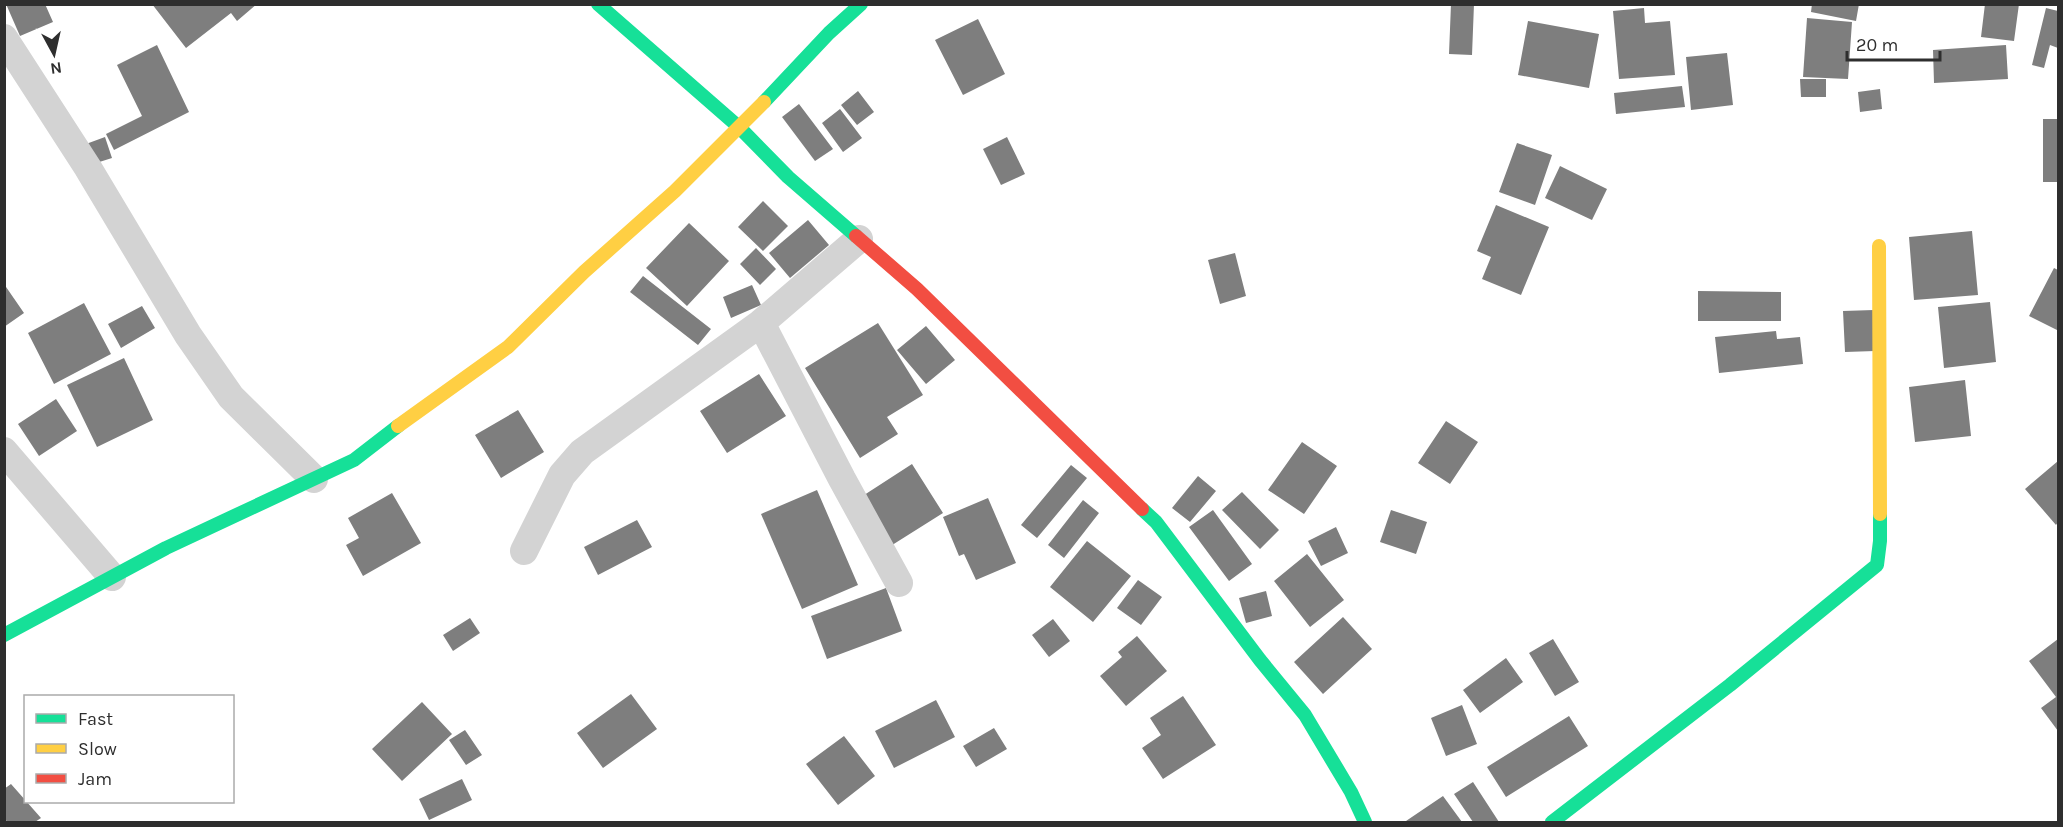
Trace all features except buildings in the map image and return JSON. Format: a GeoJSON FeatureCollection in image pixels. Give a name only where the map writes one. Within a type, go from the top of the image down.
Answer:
{"type":"FeatureCollection","features":[{"type":"Feature","properties":{"kind":"street"},"geometry":{"type":"LineString","coordinates":[[598,4],[740,128],[788,177],[917,289],[1156,522],[1260,660],[1305,715],[1351,792],[1365,822]]}},
{"type":"Feature","properties":{"kind":"street"},"geometry":{"type":"LineString","coordinates":[[4,634],[176,543],[354,460],[415,413],[508,347],[584,272],[675,191],[740,128],[829,33],[861,4]]}},
{"type":"Feature","properties":{"kind":"street"},"geometry":{"type":"LineString","coordinates":[[4,38],[88,168],[188,335],[231,397],[314,479]]}},
{"type":"Feature","properties":{"kind":"street"},"geometry":{"type":"LineString","coordinates":[[524,551],[562,475],[582,452],[760,323],[859,239]]}},
{"type":"Feature","properties":{"kind":"street"},"geometry":{"type":"LineString","coordinates":[[1552,822],[1730,685],[1877,565],[1880,541],[1880,246]]}},
{"type":"Feature","properties":{"kind":"street"},"geometry":{"type":"LineString","coordinates":[[760,323],[836,469],[899,583]]}},
{"type":"Feature","properties":{"kind":"street"},"geometry":{"type":"LineString","coordinates":[[4,451],[112,577]]}},
{"type":"Feature","properties":{"kind":"traffic: fast"},"geometry":{"type":"LineString","coordinates":[[598,4],[740,128],[788,177],[856,236]]}},
{"type":"Feature","properties":{"kind":"traffic: fast"},"geometry":{"type":"LineString","coordinates":[[764,102],[829,33],[861,4]]}},
{"type":"Feature","properties":{"kind":"traffic: fast"},"geometry":{"type":"LineString","coordinates":[[4,635],[166,548],[354,460],[398,426]]}},
{"type":"Feature","properties":{"kind":"traffic: fast"},"geometry":{"type":"LineString","coordinates":[[1142,509],[1156,522],[1260,660],[1305,715],[1351,792],[1365,822]]}},
{"type":"Feature","properties":{"kind":"traffic: fast"},"geometry":{"type":"LineString","coordinates":[[1552,822],[1730,685],[1877,565],[1880,514]]}},
{"type":"Feature","properties":{"kind":"traffic: slow"},"geometry":{"type":"LineString","coordinates":[[398,426],[508,347],[584,272],[675,191],[764,102]]}},
{"type":"Feature","properties":{"kind":"traffic: slow"},"geometry":{"type":"LineString","coordinates":[[1879,246],[1880,514]]}},
{"type":"Feature","properties":{"kind":"traffic: jam"},"geometry":{"type":"LineString","coordinates":[[856,236],[917,289],[1142,509]]}}]}
